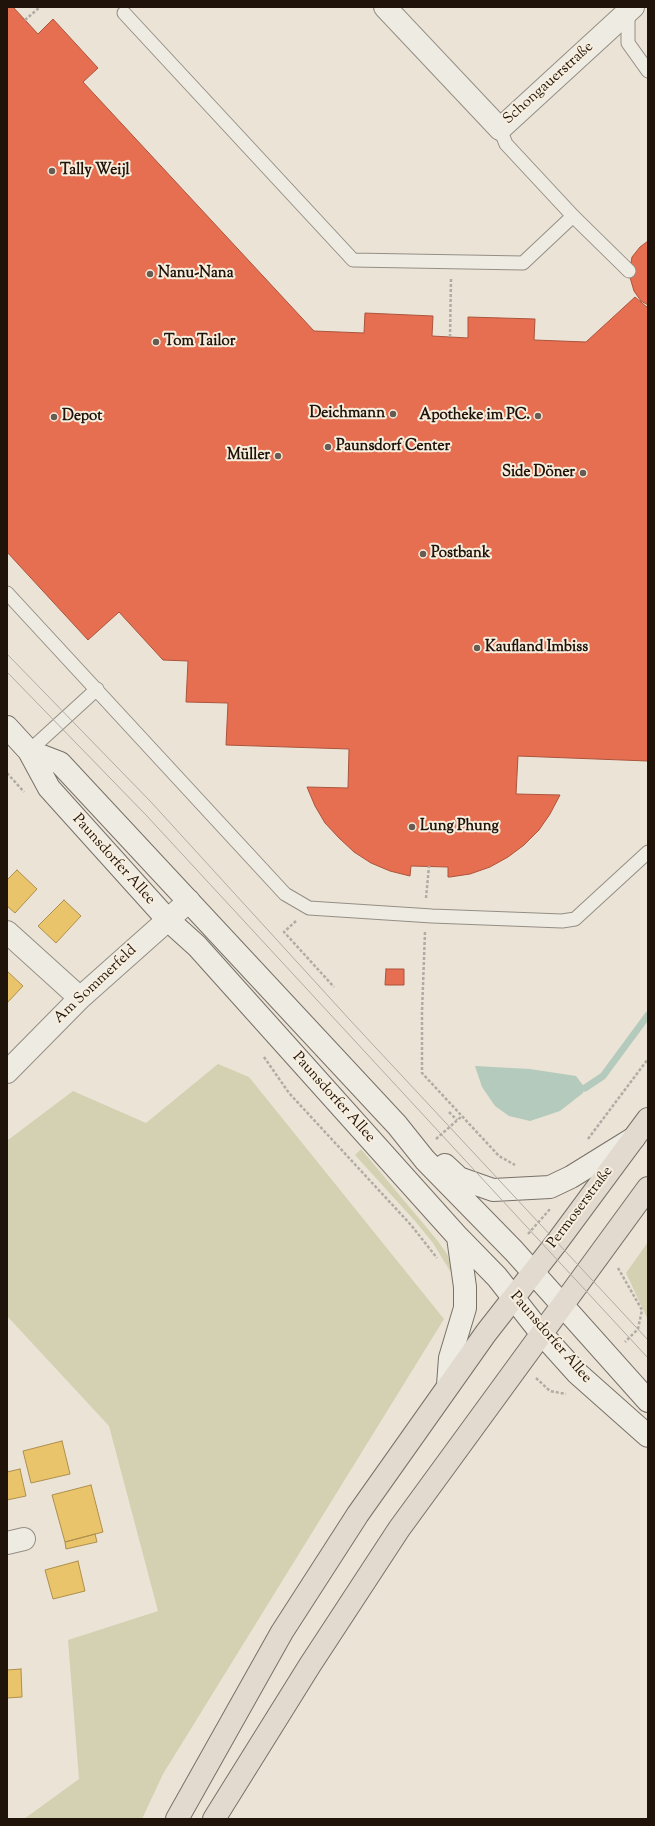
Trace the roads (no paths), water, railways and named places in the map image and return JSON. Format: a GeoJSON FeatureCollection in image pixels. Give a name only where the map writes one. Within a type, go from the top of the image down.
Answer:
{"type":"FeatureCollection","features":[{"type":"Feature","properties":{"kind":"main road","name":"Schongauerstraße"},"geometry":{"type":"LineString","coordinates":[[386,7],[500,129],[631,9]]}},
{"type":"Feature","properties":{"kind":"main road","name":"Paunsdorfer Allee"},"geometry":{"type":"LineString","coordinates":[[7,727],[29,751],[48,788],[167,920],[197,946],[458,1237],[497,1277],[541,1333],[577,1373],[648,1436]]}},
{"type":"Feature","properties":{"kind":"main road","name":"Paunsdorfer Allee"},"geometry":{"type":"LineString","coordinates":[[29,751],[60,763],[397,1125],[425,1160],[534,1272],[648,1401]]}},
{"type":"Feature","properties":{"kind":"main road","name":"Am Sommerfeld"},"geometry":{"type":"LineString","coordinates":[[7,1072],[80,998],[188,901]]}},
{"type":"Feature","properties":{"kind":"main road"},"geometry":{"type":"LineString","coordinates":[[7,932],[80,998]]}},
{"type":"Feature","properties":{"kind":"main road","name":"Permoserstraße"},"geometry":{"type":"LineString","coordinates":[[177,1819],[282,1632],[358,1514],[513,1297],[534,1272],[648,1119]]}},
{"type":"Feature","properties":{"kind":"main road"},"geometry":{"type":"LineString","coordinates":[[397,1125],[417,1138],[459,1178],[493,1190],[550,1187],[571,1177],[634,1138]]}},
{"type":"Feature","properties":{"kind":"main road"},"geometry":{"type":"LineString","coordinates":[[214,1819],[310,1665],[399,1529],[648,1188]]}},
{"type":"Feature","properties":{"kind":"main road"},"geometry":{"type":"LineString","coordinates":[[448,1386],[450,1358],[465,1308],[465,1287],[458,1237]]}},
{"type":"Feature","properties":{"kind":"lane"},"geometry":{"type":"LineString","coordinates":[[631,9],[628,43],[648,71]]}},
{"type":"Feature","properties":{"kind":"lane"},"geometry":{"type":"LineString","coordinates":[[124,13],[353,260],[523,263],[573,216]]}},
{"type":"Feature","properties":{"kind":"lane"},"geometry":{"type":"LineString","coordinates":[[500,129],[506,144],[573,216],[629,271]]}},
{"type":"Feature","properties":{"kind":"lane"},"geometry":{"type":"LineString","coordinates":[[7,593],[285,894],[309,908],[432,916],[562,921],[575,919],[648,852]]}},
{"type":"Feature","properties":{"kind":"lane"},"geometry":{"type":"LineString","coordinates":[[29,751],[97,689]]}},
{"type":"Feature","properties":{"kind":"waterway"},"geometry":{"type":"LineString","coordinates":[[585,1088],[603,1076],[648,1015]]}},
{"type":"Feature","properties":{"kind":"tram line"},"geometry":{"type":"LineString","coordinates":[[7,654],[151,802],[350,1020],[648,1340]]}},
{"type":"Feature","properties":{"kind":"tram line"},"geometry":{"type":"LineString","coordinates":[[7,672],[146,815],[648,1358]]}},
{"type":"Feature","properties":{"kind":"place","name":"Tally Weijl"},"geometry":{"type":"Point","coordinates":[52,171]}},
{"type":"Feature","properties":{"kind":"place","name":"Nanu-Nana"},"geometry":{"type":"Point","coordinates":[150,274]}},
{"type":"Feature","properties":{"kind":"place","name":"Tom Tailor"},"geometry":{"type":"Point","coordinates":[156,342]}},
{"type":"Feature","properties":{"kind":"place","name":"Deichmann"},"geometry":{"type":"Point","coordinates":[393,414]}},
{"type":"Feature","properties":{"kind":"place","name":"Apotheke im PC."},"geometry":{"type":"Point","coordinates":[538,416]}},
{"type":"Feature","properties":{"kind":"place","name":"Depot"},"geometry":{"type":"Point","coordinates":[54,417]}},
{"type":"Feature","properties":{"kind":"place","name":"Paunsdorf Center"},"geometry":{"type":"Point","coordinates":[328,447]}},
{"type":"Feature","properties":{"kind":"place","name":"Müller"},"geometry":{"type":"Point","coordinates":[278,456]}},
{"type":"Feature","properties":{"kind":"place","name":"Side Döner"},"geometry":{"type":"Point","coordinates":[583,473]}},
{"type":"Feature","properties":{"kind":"place","name":"Postbank"},"geometry":{"type":"Point","coordinates":[423,554]}},
{"type":"Feature","properties":{"kind":"place","name":"Kaufland Imbiss"},"geometry":{"type":"Point","coordinates":[477,648]}},
{"type":"Feature","properties":{"kind":"place","name":"Lung Phung"},"geometry":{"type":"Point","coordinates":[412,827]}}]}
